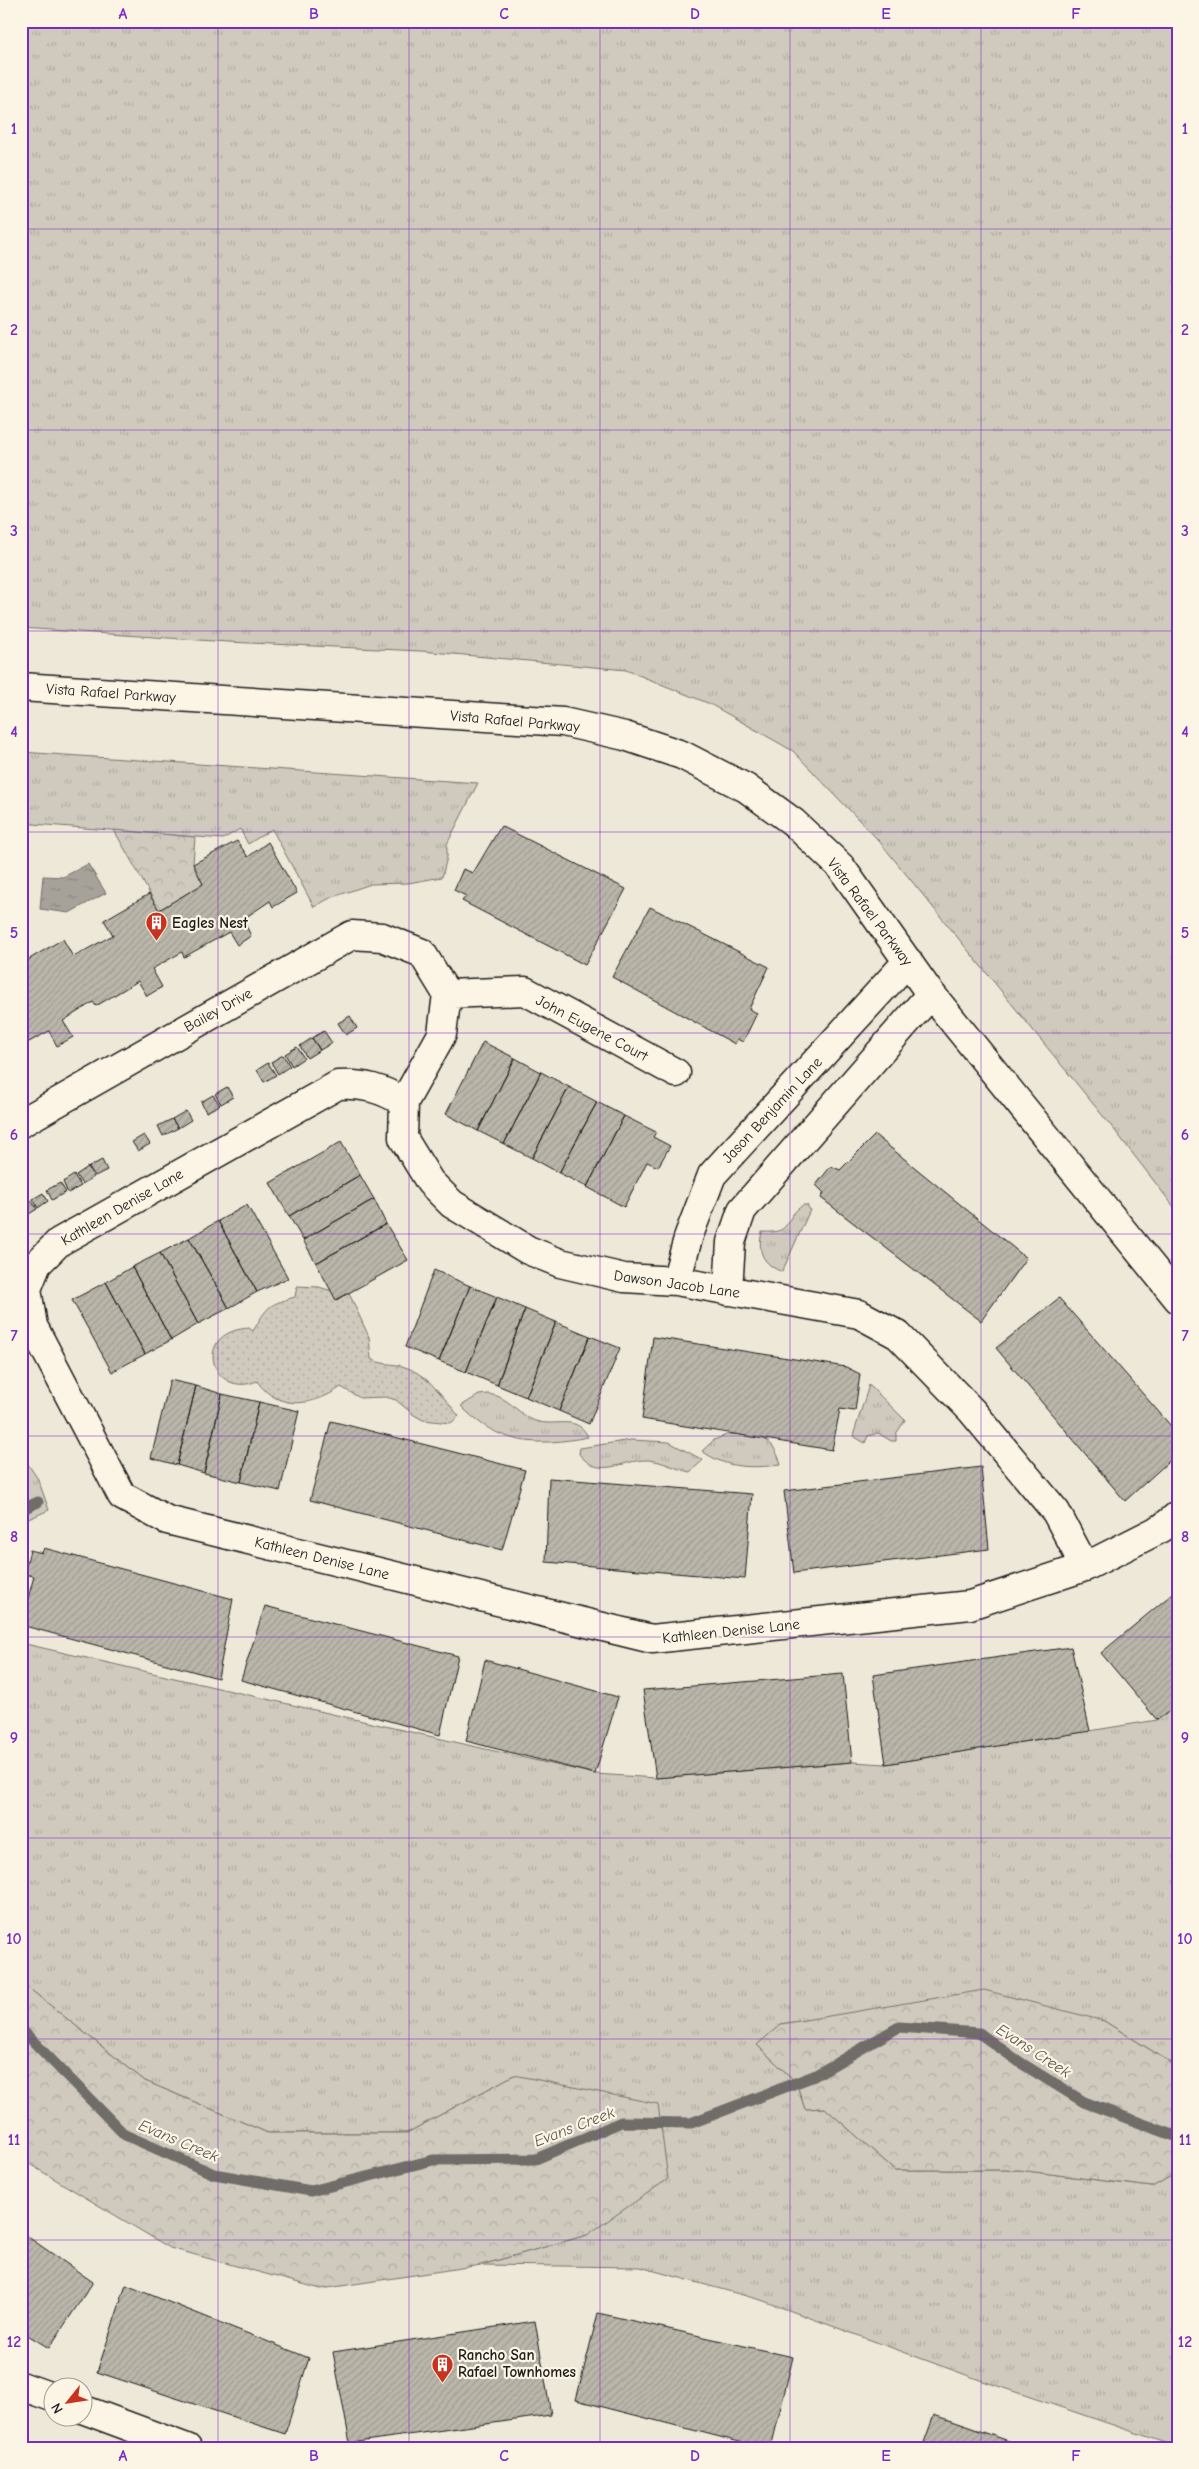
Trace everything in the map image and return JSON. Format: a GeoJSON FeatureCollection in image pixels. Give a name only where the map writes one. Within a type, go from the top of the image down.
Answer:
{"type":"FeatureCollection","features":[{"type":"Feature","properties":{"kind":"street","name":"Vista Rafael Parkway"},"geometry":{"type":"LineString","coordinates":[[21,687],[563,722],[625,736],[682,755],[746,788],[793,822],[841,867],[931,994],[1178,1299]]}},
{"type":"Feature","properties":{"kind":"street","name":"Bailey Drive"},"geometry":{"type":"LineString","coordinates":[[21,1123],[352,935],[382,937],[422,953],[447,994]]}},
{"type":"Feature","properties":{"kind":"street","name":"Jason Benjamin Lane"},"geometry":{"type":"LineString","coordinates":[[676,1282],[689,1235],[712,1175],[908,961]]}},
{"type":"Feature","properties":{"kind":"street","name":"John Eugene Court"},"geometry":{"type":"LineString","coordinates":[[447,994],[525,991],[676,1073]]}},
{"type":"Feature","properties":{"kind":"street","name":"Dawson Jacob Lane"},"geometry":{"type":"LineString","coordinates":[[447,994],[442,1034],[404,1102],[403,1138],[430,1182],[452,1204],[528,1250],[560,1263],[624,1278],[676,1282],[859,1314],[898,1335],[972,1411],[1056,1512],[1085,1567]]}},
{"type":"Feature","properties":{"kind":"street"},"geometry":{"type":"LineString","coordinates":[[728,1291],[731,1242],[742,1210],[931,994]]}},
{"type":"Feature","properties":{"kind":"street","name":"Kathleen Denise Lane"},"geometry":{"type":"LineString","coordinates":[[404,1102],[385,1090],[356,1084],[338,1085],[59,1242],[37,1264],[27,1289],[33,1326],[122,1496],[167,1520],[652,1639],[970,1605],[1085,1567],[1162,1528],[1178,1515]]}},
{"type":"Feature","properties":{"kind":"street"},"geometry":{"type":"LineString","coordinates":[[21,2386],[42,2393]]}},
{"type":"Feature","properties":{"kind":"street"},"geometry":{"type":"LineString","coordinates":[[92,2412],[187,2448]]}},
{"type":"Feature","properties":{"kind":"green space"},"geometry":{"type":"Polygon","coordinates":[[[21,21],[1178,21],[1178,1212],[1116,1132],[879,841],[793,751],[710,704],[626,670],[421,651],[228,642],[21,628],[21,21]]]}},
{"type":"Feature","properties":{"kind":"green space"},"geometry":{"type":"Polygon","coordinates":[[[21,752],[478,783],[447,844],[447,857],[442,877],[408,883],[371,884],[330,898],[314,907],[272,829],[248,844],[240,829],[223,839],[21,823],[21,752]]]}},
{"type":"Feature","properties":{"kind":"green space"},"geometry":{"type":"Polygon","coordinates":[[[114,830],[195,837],[193,864],[203,884],[159,910],[114,830]]]}},
{"type":"Feature","properties":{"kind":"green space"},"geometry":{"type":"Polygon","coordinates":[[[803,1205],[807,1205],[810,1210],[782,1272],[770,1265],[763,1256],[760,1246],[762,1232],[779,1231],[787,1225],[792,1215],[803,1205]]]}},
{"type":"Feature","properties":{"kind":"green space"},"geometry":{"type":"Polygon","coordinates":[[[297,1286],[319,1287],[332,1291],[336,1300],[349,1293],[369,1337],[371,1359],[405,1367],[421,1376],[435,1388],[459,1416],[451,1423],[423,1420],[396,1400],[386,1397],[360,1398],[341,1387],[308,1402],[286,1402],[275,1398],[257,1381],[242,1384],[229,1381],[219,1374],[214,1363],[214,1352],[219,1341],[230,1332],[249,1328],[253,1331],[265,1311],[279,1302],[295,1297],[297,1286]]]}},
{"type":"Feature","properties":{"kind":"green space"},"geometry":{"type":"Polygon","coordinates":[[[869,1385],[905,1420],[896,1434],[896,1441],[891,1441],[878,1433],[868,1436],[865,1443],[853,1436],[869,1385]]]}},
{"type":"Feature","properties":{"kind":"green space"},"geometry":{"type":"Polygon","coordinates":[[[488,1394],[501,1398],[524,1415],[539,1422],[567,1423],[579,1426],[588,1437],[552,1442],[535,1442],[504,1436],[489,1429],[461,1406],[479,1395],[488,1394]]]}},
{"type":"Feature","properties":{"kind":"green space"},"geometry":{"type":"Polygon","coordinates":[[[729,1434],[762,1438],[773,1447],[781,1465],[739,1466],[711,1457],[702,1451],[714,1440],[729,1434]]]}},
{"type":"Feature","properties":{"kind":"green space"},"geometry":{"type":"Polygon","coordinates":[[[631,1440],[669,1442],[703,1460],[690,1472],[648,1460],[604,1468],[587,1462],[579,1454],[580,1448],[631,1440]]]}},
{"type":"Feature","properties":{"kind":"green space"},"geometry":{"type":"Polygon","coordinates":[[[21,1454],[38,1479],[49,1510],[26,1520],[21,1538],[21,1454]]]}},
{"type":"Feature","properties":{"kind":"green space"},"geometry":{"type":"Polygon","coordinates":[[[21,1643],[595,1774],[656,1778],[852,1762],[886,1764],[1157,1720],[1178,1703],[1178,2067],[1104,2021],[868,2011],[781,2024],[757,2045],[796,2082],[805,2109],[825,2108],[895,2170],[1019,2170],[1152,2187],[1178,2172],[1178,2447],[980,2380],[761,2300],[640,2267],[481,2265],[587,2235],[514,2075],[407,2133],[268,2133],[145,2081],[21,1982],[21,1643]]]}},
{"type":"Feature","properties":{"kind":"green space"},"geometry":{"type":"Polygon","coordinates":[[[21,1982],[145,2081],[268,2133],[407,2133],[514,2075],[658,2104],[668,2179],[587,2235],[481,2265],[321,2289],[170,2248],[21,2159],[21,1982]]]}},
{"type":"Feature","properties":{"kind":"green space"},"geometry":{"type":"Polygon","coordinates":[[[984,1990],[1104,2021],[1178,2067],[1178,2172],[1152,2187],[1019,2170],[895,2170],[825,2108],[805,2109],[796,2082],[757,2045],[781,2024],[984,1990]]]}},
{"type":"Feature","properties":{"kind":"water"},"geometry":{"type":"Polygon","coordinates":[[[88,864],[106,893],[69,913],[40,909],[43,876],[63,877],[88,864]]]}},
{"type":"Feature","properties":{"kind":"building"},"geometry":{"type":"Polygon","coordinates":[[[501,826],[626,889],[585,965],[462,901],[466,896],[454,890],[463,869],[473,873],[501,826]]]}},
{"type":"Feature","properties":{"kind":"building","name":"Eagles Nest"},"geometry":{"type":"Polygon","coordinates":[[[237,841],[248,857],[268,842],[297,893],[273,907],[270,901],[243,919],[251,936],[237,945],[229,932],[184,957],[182,952],[152,969],[162,987],[147,996],[138,981],[96,1006],[93,1002],[63,1021],[73,1037],[57,1046],[49,1031],[29,1042],[21,1029],[21,988],[24,987],[21,980],[21,964],[63,939],[73,957],[113,935],[104,920],[149,894],[159,910],[203,884],[193,864],[237,841]]]}},
{"type":"Feature","properties":{"kind":"building"},"geometry":{"type":"Polygon","coordinates":[[[650,907],[769,967],[749,1009],[757,1013],[743,1042],[737,1039],[735,1044],[612,977],[650,907]]]}},
{"type":"Feature","properties":{"kind":"building"},"geometry":{"type":"Polygon","coordinates":[[[350,1016],[357,1028],[346,1035],[338,1023],[350,1016]]]}},
{"type":"Feature","properties":{"kind":"building"},"geometry":{"type":"Polygon","coordinates":[[[324,1031],[332,1043],[320,1050],[312,1038],[324,1031]]]}},
{"type":"Feature","properties":{"kind":"building"},"geometry":{"type":"Polygon","coordinates":[[[312,1038],[320,1050],[307,1058],[300,1046],[312,1038]]]}},
{"type":"Feature","properties":{"kind":"building"},"geometry":{"type":"Polygon","coordinates":[[[483,1042],[515,1058],[478,1131],[446,1114],[483,1042]]]}},
{"type":"Feature","properties":{"kind":"building"},"geometry":{"type":"Polygon","coordinates":[[[297,1047],[304,1058],[292,1066],[285,1054],[297,1047]]]}},
{"type":"Feature","properties":{"kind":"building"},"geometry":{"type":"Polygon","coordinates":[[[283,1055],[290,1066],[278,1074],[271,1062],[283,1055]]]}},
{"type":"Feature","properties":{"kind":"building"},"geometry":{"type":"Polygon","coordinates":[[[515,1058],[541,1072],[504,1144],[478,1131],[515,1058]]]}},
{"type":"Feature","properties":{"kind":"building"},"geometry":{"type":"Polygon","coordinates":[[[268,1063],[276,1075],[264,1082],[257,1070],[268,1063]]]}},
{"type":"Feature","properties":{"kind":"building"},"geometry":{"type":"Polygon","coordinates":[[[541,1072],[569,1087],[532,1158],[504,1144],[541,1072]]]}},
{"type":"Feature","properties":{"kind":"building"},"geometry":{"type":"Polygon","coordinates":[[[227,1087],[233,1097],[221,1104],[215,1094],[227,1087]]]}},
{"type":"Feature","properties":{"kind":"building"},"geometry":{"type":"Polygon","coordinates":[[[569,1087],[597,1102],[559,1173],[532,1158],[569,1087]]]}},
{"type":"Feature","properties":{"kind":"building"},"geometry":{"type":"Polygon","coordinates":[[[213,1095],[220,1105],[206,1112],[201,1102],[213,1095]]]}},
{"type":"Feature","properties":{"kind":"building"},"geometry":{"type":"Polygon","coordinates":[[[597,1102],[624,1116],[587,1187],[559,1173],[597,1102]]]}},
{"type":"Feature","properties":{"kind":"building"},"geometry":{"type":"Polygon","coordinates":[[[186,1111],[191,1120],[178,1128],[172,1119],[186,1111]]]}},
{"type":"Feature","properties":{"kind":"building"},"geometry":{"type":"Polygon","coordinates":[[[624,1116],[656,1132],[653,1137],[670,1146],[658,1167],[647,1162],[624,1207],[587,1187],[624,1116]]]}},
{"type":"Feature","properties":{"kind":"building"},"geometry":{"type":"Polygon","coordinates":[[[172,1119],[178,1128],[163,1136],[158,1126],[172,1119]]]}},
{"type":"Feature","properties":{"kind":"building"},"geometry":{"type":"Polygon","coordinates":[[[144,1135],[150,1144],[138,1151],[132,1142],[144,1135]]]}},
{"type":"Feature","properties":{"kind":"building"},"geometry":{"type":"Polygon","coordinates":[[[875,1135],[1026,1258],[981,1321],[821,1198],[824,1193],[816,1185],[831,1166],[840,1170],[875,1135]]]}},
{"type":"Feature","properties":{"kind":"building"},"geometry":{"type":"Polygon","coordinates":[[[341,1142],[360,1175],[289,1216],[270,1183],[341,1142]]]}},
{"type":"Feature","properties":{"kind":"building"},"geometry":{"type":"Polygon","coordinates":[[[102,1160],[107,1170],[95,1176],[89,1167],[102,1160]]]}},
{"type":"Feature","properties":{"kind":"building"},"geometry":{"type":"Polygon","coordinates":[[[88,1167],[94,1177],[82,1184],[76,1175],[88,1167]]]}},
{"type":"Feature","properties":{"kind":"building"},"geometry":{"type":"Polygon","coordinates":[[[74,1175],[81,1186],[68,1193],[63,1182],[74,1175]]]}},
{"type":"Feature","properties":{"kind":"building"},"geometry":{"type":"Polygon","coordinates":[[[360,1175],[374,1199],[303,1240],[289,1216],[360,1175]]]}},
{"type":"Feature","properties":{"kind":"building"},"geometry":{"type":"Polygon","coordinates":[[[60,1183],[66,1192],[52,1200],[47,1190],[60,1183]]]}},
{"type":"Feature","properties":{"kind":"building"},"geometry":{"type":"Polygon","coordinates":[[[43,1193],[48,1201],[38,1208],[33,1199],[43,1193]]]}},
{"type":"Feature","properties":{"kind":"building"},"geometry":{"type":"Polygon","coordinates":[[[374,1199],[386,1224],[316,1263],[303,1240],[374,1199]]]}},
{"type":"Feature","properties":{"kind":"building"},"geometry":{"type":"Polygon","coordinates":[[[31,1200],[37,1209],[24,1217],[21,1205],[31,1200]]]}},
{"type":"Feature","properties":{"kind":"building"},"geometry":{"type":"Polygon","coordinates":[[[247,1205],[288,1278],[257,1292],[218,1221],[247,1205]]]}},
{"type":"Feature","properties":{"kind":"building"},"geometry":{"type":"Polygon","coordinates":[[[218,1221],[257,1292],[229,1308],[189,1238],[218,1221]]]}},
{"type":"Feature","properties":{"kind":"building"},"geometry":{"type":"Polygon","coordinates":[[[386,1224],[408,1260],[336,1300],[316,1263],[386,1224]]]}},
{"type":"Feature","properties":{"kind":"building"},"geometry":{"type":"Polygon","coordinates":[[[189,1238],[229,1308],[198,1324],[160,1253],[189,1238]]]}},
{"type":"Feature","properties":{"kind":"building"},"geometry":{"type":"Polygon","coordinates":[[[160,1253],[198,1324],[171,1340],[132,1267],[160,1253]]]}},
{"type":"Feature","properties":{"kind":"building"},"geometry":{"type":"Polygon","coordinates":[[[132,1267],[171,1340],[145,1354],[106,1282],[132,1267]]]}},
{"type":"Feature","properties":{"kind":"building"},"geometry":{"type":"Polygon","coordinates":[[[434,1270],[470,1286],[439,1361],[405,1347],[434,1270]]]}},
{"type":"Feature","properties":{"kind":"building"},"geometry":{"type":"Polygon","coordinates":[[[106,1282],[145,1354],[112,1372],[72,1300],[106,1282]]]}},
{"type":"Feature","properties":{"kind":"building"},"geometry":{"type":"Polygon","coordinates":[[[470,1286],[497,1297],[466,1372],[439,1361],[470,1286]]]}},
{"type":"Feature","properties":{"kind":"building"},"geometry":{"type":"Polygon","coordinates":[[[497,1297],[525,1309],[497,1385],[466,1372],[497,1297]]]}},
{"type":"Feature","properties":{"kind":"building"},"geometry":{"type":"Polygon","coordinates":[[[1059,1298],[1178,1434],[1178,1453],[1125,1501],[996,1348],[1059,1298]]]}},
{"type":"Feature","properties":{"kind":"building"},"geometry":{"type":"Polygon","coordinates":[[[525,1309],[556,1322],[526,1397],[497,1385],[525,1309]]]}},
{"type":"Feature","properties":{"kind":"building"},"geometry":{"type":"Polygon","coordinates":[[[556,1322],[590,1336],[559,1411],[526,1397],[556,1322]]]}},
{"type":"Feature","properties":{"kind":"building"},"geometry":{"type":"Polygon","coordinates":[[[590,1336],[620,1348],[589,1424],[559,1411],[590,1336]]]}},
{"type":"Feature","properties":{"kind":"building"},"geometry":{"type":"Polygon","coordinates":[[[653,1337],[846,1367],[860,1374],[855,1411],[840,1409],[832,1450],[642,1419],[653,1337]]]}},
{"type":"Feature","properties":{"kind":"building"},"geometry":{"type":"Polygon","coordinates":[[[170,1380],[196,1386],[177,1465],[151,1458],[170,1380]]]}},
{"type":"Feature","properties":{"kind":"building"},"geometry":{"type":"Polygon","coordinates":[[[196,1386],[222,1394],[204,1473],[177,1465],[196,1386]]]}},
{"type":"Feature","properties":{"kind":"building"},"geometry":{"type":"Polygon","coordinates":[[[222,1394],[259,1402],[241,1482],[204,1473],[222,1394]]]}},
{"type":"Feature","properties":{"kind":"building"},"geometry":{"type":"Polygon","coordinates":[[[259,1402],[299,1411],[280,1491],[241,1482],[259,1402]]]}},
{"type":"Feature","properties":{"kind":"building"},"geometry":{"type":"Polygon","coordinates":[[[331,1421],[525,1470],[502,1550],[310,1500],[331,1421]]]}},
{"type":"Feature","properties":{"kind":"building"},"geometry":{"type":"Polygon","coordinates":[[[981,1467],[989,1549],[794,1573],[784,1491],[981,1467]]]}},
{"type":"Feature","properties":{"kind":"building"},"geometry":{"type":"Polygon","coordinates":[[[549,1478],[752,1494],[745,1579],[546,1562],[549,1478]]]}},
{"type":"Feature","properties":{"kind":"building"},"geometry":{"type":"Polygon","coordinates":[[[44,1548],[233,1599],[218,1678],[21,1625],[34,1576],[24,1574],[30,1550],[42,1553],[44,1548]]]}},
{"type":"Feature","properties":{"kind":"building"},"geometry":{"type":"Polygon","coordinates":[[[1178,1589],[1178,1703],[1157,1720],[1101,1653],[1178,1589]]]}},
{"type":"Feature","properties":{"kind":"building"},"geometry":{"type":"Polygon","coordinates":[[[265,1606],[458,1656],[440,1735],[241,1680],[265,1606]]]}},
{"type":"Feature","properties":{"kind":"building"},"geometry":{"type":"Polygon","coordinates":[[[1071,1647],[1090,1731],[886,1764],[873,1675],[1071,1647]]]}},
{"type":"Feature","properties":{"kind":"building"},"geometry":{"type":"Polygon","coordinates":[[[485,1660],[618,1697],[595,1774],[466,1741],[485,1660]]]}},
{"type":"Feature","properties":{"kind":"building"},"geometry":{"type":"Polygon","coordinates":[[[843,1674],[852,1762],[656,1778],[643,1690],[843,1674]]]}},
{"type":"Feature","properties":{"kind":"building"},"geometry":{"type":"Polygon","coordinates":[[[21,2232],[93,2282],[49,2348],[21,2331],[21,2232]]]}},
{"type":"Feature","properties":{"kind":"building"},"geometry":{"type":"Polygon","coordinates":[[[126,2285],[309,2358],[285,2434],[97,2372],[126,2285]]]}},
{"type":"Feature","properties":{"kind":"building","name":"Rancho San Rafael Townhomes"},"geometry":{"type":"Polygon","coordinates":[[[598,2313],[793,2357],[771,2448],[763,2448],[576,2400],[598,2313]]]}},
{"type":"Feature","properties":{"kind":"building","name":"Rancho San Rafael Townhomes"},"geometry":{"type":"Polygon","coordinates":[[[535,2321],[551,2415],[350,2443],[333,2352],[535,2321]]]}},
{"type":"Feature","properties":{"kind":"building"},"geometry":{"type":"Polygon","coordinates":[[[934,2415],[1029,2448],[922,2448],[934,2415]]]}},
{"type":"Feature","properties":{"kind":"waterway"},"geometry":{"type":"LineString","coordinates":[[21,1510],[38,1502]]}},
{"type":"Feature","properties":{"kind":"waterway","name":"Evans Creek"},"geometry":{"type":"LineString","coordinates":[[21,2029],[125,2135],[214,2174],[311,2191],[433,2160],[536,2159],[621,2122],[691,2123],[814,2076],[899,2027],[979,2033],[1021,2063],[1084,2102],[1178,2137]]}},
{"type":"Feature","properties":{"kind":"place","name":"Eagles Nest"},"geometry":{"type":"Point","coordinates":[156,942]}},
{"type":"Feature","properties":{"kind":"place","name":"Rancho San Rafael Townhomes"},"geometry":{"type":"Point","coordinates":[442,2383]}}]}
